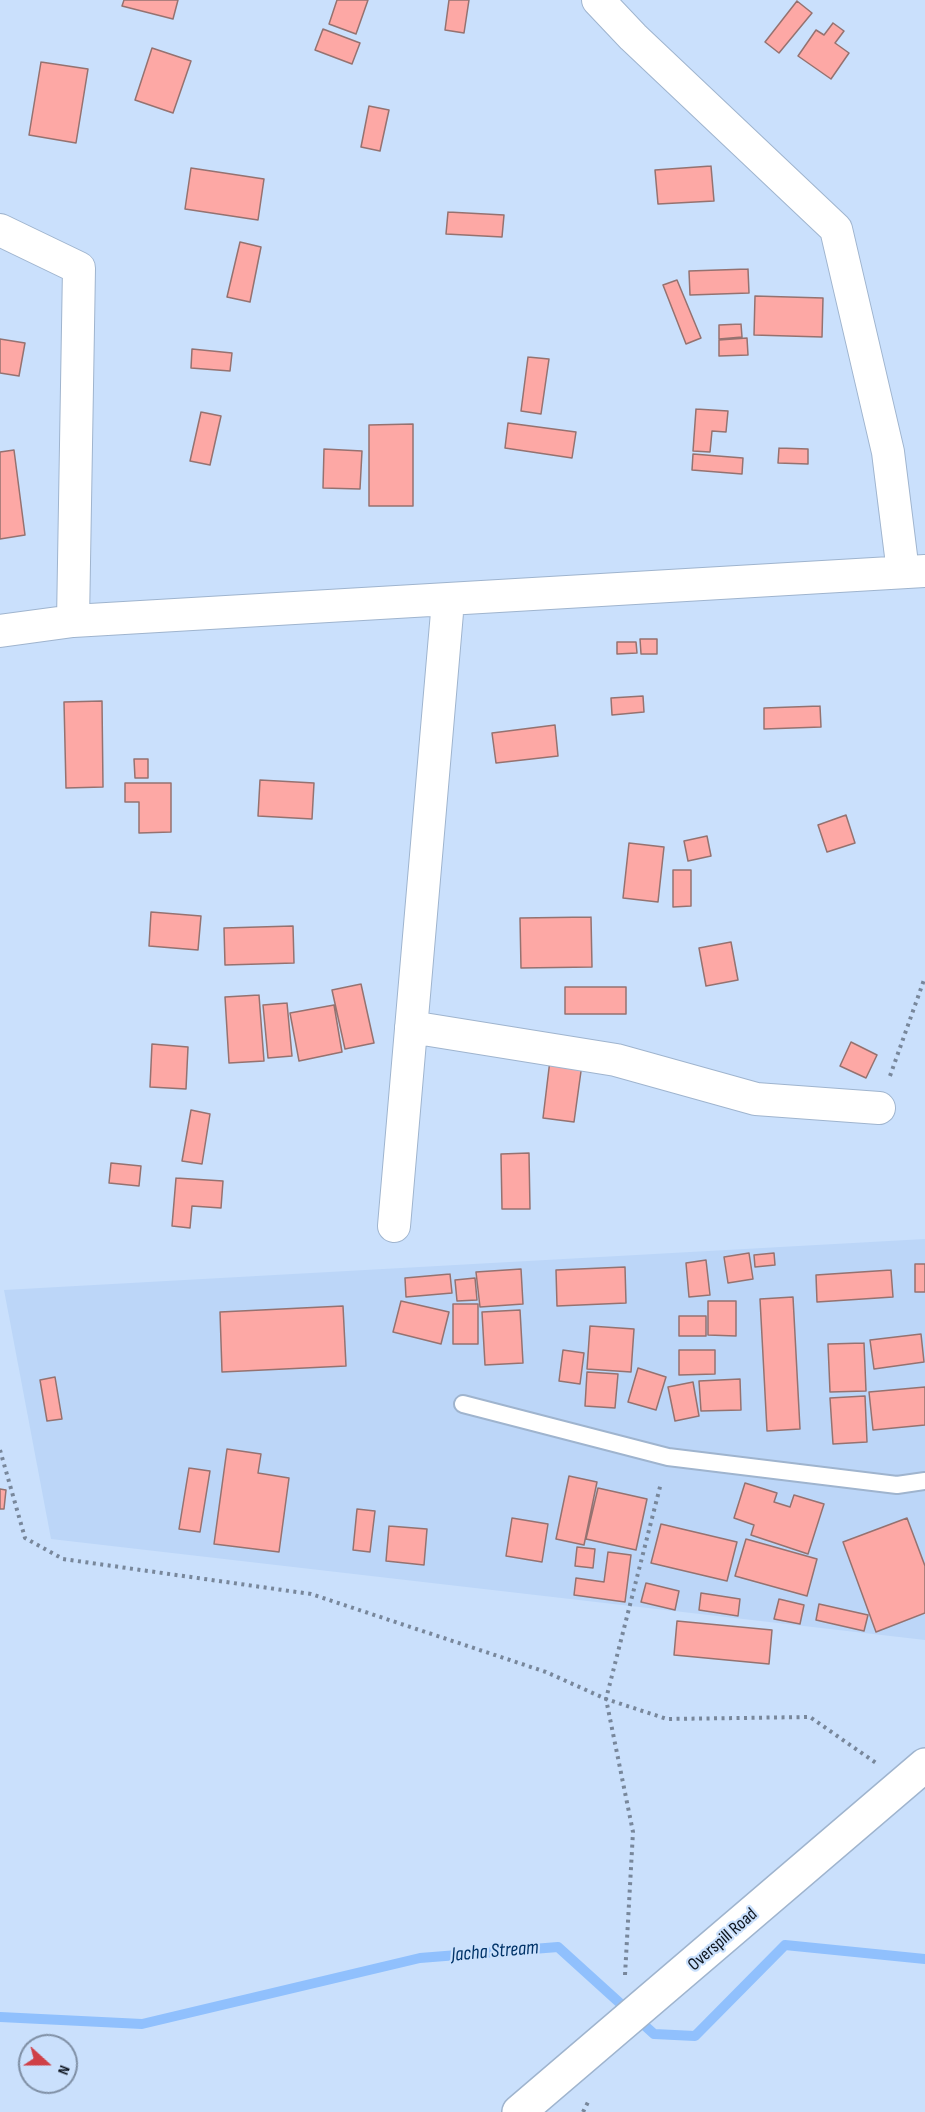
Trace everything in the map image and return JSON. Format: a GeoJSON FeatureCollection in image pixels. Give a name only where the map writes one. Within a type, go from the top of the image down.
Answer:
{"type":"FeatureCollection","features":[{"type":"Feature","properties":{"kind":"street"},"geometry":{"type":"LineString","coordinates":[[0,632],[73,621],[448,601],[914,572],[836,230],[598,0]]}},
{"type":"Feature","properties":{"kind":"street"},"geometry":{"type":"LineString","coordinates":[[0,230],[79,268],[73,621]]}},
{"type":"Feature","properties":{"kind":"street"},"geometry":{"type":"LineString","coordinates":[[394,1226],[448,601]]}},
{"type":"Feature","properties":{"kind":"street"},"geometry":{"type":"LineString","coordinates":[[411,1027],[616,1060],[756,1099],[879,1108]]}},
{"type":"Feature","properties":{"kind":"street","name":"Overspill Road"},"geometry":{"type":"LineString","coordinates":[[519,2112],[915,1774]]}},
{"type":"Feature","properties":{"kind":"lane"},"geometry":{"type":"LineString","coordinates":[[463,1404],[668,1457],[897,1485],[925,1481]]}},
{"type":"Feature","properties":{"kind":"path"},"geometry":{"type":"LineString","coordinates":[[879,1108],[925,977]]}},
{"type":"Feature","properties":{"kind":"path"},"geometry":{"type":"LineString","coordinates":[[0,1453],[25,1538],[63,1559],[311,1594],[546,1672],[606,1699],[667,1719],[810,1717],[915,1774]]}},
{"type":"Feature","properties":{"kind":"path"},"geometry":{"type":"LineString","coordinates":[[649,2002],[624,1990],[633,1832],[606,1699],[668,1457]]}},
{"type":"Feature","properties":{"kind":"shaded area"},"geometry":{"type":"Polygon","coordinates":[[[925,1239],[925,1640],[51,1539],[4,1290],[925,1239]]]}},
{"type":"Feature","properties":{"kind":"building"},"geometry":{"type":"Polygon","coordinates":[[[124,0],[178,0],[173,19],[122,6],[124,0]]]}},
{"type":"Feature","properties":{"kind":"building"},"geometry":{"type":"Polygon","coordinates":[[[337,0],[368,0],[356,34],[329,24],[337,0]]]}},
{"type":"Feature","properties":{"kind":"building"},"geometry":{"type":"Polygon","coordinates":[[[449,0],[469,0],[464,33],[445,30],[449,0]]]}},
{"type":"Feature","properties":{"kind":"building"},"geometry":{"type":"Polygon","coordinates":[[[797,1],[812,13],[779,53],[765,42],[797,1]]]}},
{"type":"Feature","properties":{"kind":"building"},"geometry":{"type":"Polygon","coordinates":[[[833,23],[844,31],[835,43],[849,53],[831,79],[798,56],[816,30],[824,35],[833,23]]]}},
{"type":"Feature","properties":{"kind":"building"},"geometry":{"type":"Polygon","coordinates":[[[323,29],[360,43],[352,64],[315,50],[323,29]]]}},
{"type":"Feature","properties":{"kind":"building"},"geometry":{"type":"Polygon","coordinates":[[[152,48],[191,61],[173,113],[135,100],[152,48]]]}},
{"type":"Feature","properties":{"kind":"building"},"geometry":{"type":"Polygon","coordinates":[[[41,62],[88,69],[76,143],[29,135],[41,62]]]}},
{"type":"Feature","properties":{"kind":"building"},"geometry":{"type":"Polygon","coordinates":[[[369,106],[389,110],[380,151],[361,147],[369,106]]]}},
{"type":"Feature","properties":{"kind":"building"},"geometry":{"type":"Polygon","coordinates":[[[711,166],[714,201],[658,204],[655,170],[711,166]]]}},
{"type":"Feature","properties":{"kind":"building"},"geometry":{"type":"Polygon","coordinates":[[[191,168],[264,179],[258,220],[185,209],[191,168]]]}},
{"type":"Feature","properties":{"kind":"building"},"geometry":{"type":"Polygon","coordinates":[[[448,212],[504,215],[502,237],[446,234],[448,212]]]}},
{"type":"Feature","properties":{"kind":"building"},"geometry":{"type":"Polygon","coordinates":[[[240,242],[261,247],[250,302],[227,297],[240,242]]]}},
{"type":"Feature","properties":{"kind":"building"},"geometry":{"type":"Polygon","coordinates":[[[748,269],[749,293],[690,295],[689,271],[748,269]]]}},
{"type":"Feature","properties":{"kind":"building"},"geometry":{"type":"Polygon","coordinates":[[[677,280],[701,338],[686,344],[663,285],[677,280]]]}},
{"type":"Feature","properties":{"kind":"building"},"geometry":{"type":"Polygon","coordinates":[[[755,296],[823,298],[822,337],[754,335],[755,296]]]}},
{"type":"Feature","properties":{"kind":"building"},"geometry":{"type":"Polygon","coordinates":[[[741,324],[742,337],[719,339],[719,325],[741,324]]]}},
{"type":"Feature","properties":{"kind":"building"},"geometry":{"type":"Polygon","coordinates":[[[747,338],[748,355],[719,356],[719,340],[747,338]]]}},
{"type":"Feature","properties":{"kind":"building"},"geometry":{"type":"Polygon","coordinates":[[[0,339],[25,343],[19,376],[0,373],[0,339]]]}},
{"type":"Feature","properties":{"kind":"building"},"geometry":{"type":"Polygon","coordinates":[[[192,349],[232,353],[230,371],[191,368],[192,349]]]}},
{"type":"Feature","properties":{"kind":"building"},"geometry":{"type":"Polygon","coordinates":[[[528,357],[549,359],[541,414],[521,411],[528,357]]]}},
{"type":"Feature","properties":{"kind":"building"},"geometry":{"type":"Polygon","coordinates":[[[696,409],[728,411],[726,432],[712,431],[710,452],[693,451],[696,409]]]}},
{"type":"Feature","properties":{"kind":"building"},"geometry":{"type":"Polygon","coordinates":[[[201,412],[221,416],[210,465],[190,461],[201,412]]]}},
{"type":"Feature","properties":{"kind":"building"},"geometry":{"type":"Polygon","coordinates":[[[508,423],[576,432],[572,458],[505,448],[508,423]]]}},
{"type":"Feature","properties":{"kind":"building"},"geometry":{"type":"Polygon","coordinates":[[[413,424],[413,506],[369,506],[369,425],[413,424]]]}},
{"type":"Feature","properties":{"kind":"building"},"geometry":{"type":"Polygon","coordinates":[[[779,448],[808,449],[808,464],[778,463],[779,448]]]}},
{"type":"Feature","properties":{"kind":"building"},"geometry":{"type":"Polygon","coordinates":[[[324,449],[362,451],[360,489],[323,488],[324,449]]]}},
{"type":"Feature","properties":{"kind":"building"},"geometry":{"type":"Polygon","coordinates":[[[14,450],[25,535],[0,539],[0,452],[14,450]]]}},
{"type":"Feature","properties":{"kind":"building"},"geometry":{"type":"Polygon","coordinates":[[[693,454],[743,458],[742,474],[692,470],[693,454]]]}},
{"type":"Feature","properties":{"kind":"building"},"geometry":{"type":"Polygon","coordinates":[[[640,639],[657,639],[657,654],[641,654],[640,639]]]}},
{"type":"Feature","properties":{"kind":"building"},"geometry":{"type":"Polygon","coordinates":[[[617,642],[636,642],[637,653],[617,654],[617,642]]]}},
{"type":"Feature","properties":{"kind":"building"},"geometry":{"type":"Polygon","coordinates":[[[643,696],[644,712],[612,715],[611,698],[643,696]]]}},
{"type":"Feature","properties":{"kind":"building"},"geometry":{"type":"Polygon","coordinates":[[[102,701],[103,787],[66,788],[64,702],[102,701]]]}},
{"type":"Feature","properties":{"kind":"building"},"geometry":{"type":"Polygon","coordinates":[[[820,706],[821,727],[764,729],[764,708],[820,706]]]}},
{"type":"Feature","properties":{"kind":"building"},"geometry":{"type":"Polygon","coordinates":[[[555,725],[558,756],[496,763],[492,733],[555,725]]]}},
{"type":"Feature","properties":{"kind":"building"},"geometry":{"type":"Polygon","coordinates":[[[134,759],[148,759],[148,778],[135,778],[134,759]]]}},
{"type":"Feature","properties":{"kind":"building"},"geometry":{"type":"Polygon","coordinates":[[[260,780],[314,783],[312,819],[258,816],[260,780]]]}},
{"type":"Feature","properties":{"kind":"building"},"geometry":{"type":"Polygon","coordinates":[[[125,783],[171,783],[171,832],[139,833],[139,802],[125,802],[125,783]]]}},
{"type":"Feature","properties":{"kind":"building"},"geometry":{"type":"Polygon","coordinates":[[[846,815],[855,843],[827,852],[818,825],[846,815]]]}},
{"type":"Feature","properties":{"kind":"building"},"geometry":{"type":"Polygon","coordinates":[[[707,836],[711,856],[688,861],[684,841],[707,836]]]}},
{"type":"Feature","properties":{"kind":"building"},"geometry":{"type":"Polygon","coordinates":[[[629,843],[664,847],[658,902],[623,898],[629,843]]]}},
{"type":"Feature","properties":{"kind":"building"},"geometry":{"type":"Polygon","coordinates":[[[673,870],[691,870],[691,906],[673,907],[673,870]]]}},
{"type":"Feature","properties":{"kind":"building"},"geometry":{"type":"Polygon","coordinates":[[[151,912],[201,916],[198,950],[149,946],[151,912]]]}},
{"type":"Feature","properties":{"kind":"building"},"geometry":{"type":"Polygon","coordinates":[[[591,917],[592,967],[521,968],[520,918],[591,917]]]}},
{"type":"Feature","properties":{"kind":"building"},"geometry":{"type":"Polygon","coordinates":[[[293,926],[294,963],[225,965],[224,928],[293,926]]]}},
{"type":"Feature","properties":{"kind":"building"},"geometry":{"type":"Polygon","coordinates":[[[731,942],[738,980],[706,986],[699,948],[731,942]]]}},
{"type":"Feature","properties":{"kind":"building"},"geometry":{"type":"Polygon","coordinates":[[[361,984],[374,1043],[345,1049],[332,990],[361,984]]]}},
{"type":"Feature","properties":{"kind":"building"},"geometry":{"type":"Polygon","coordinates":[[[565,987],[626,987],[626,1014],[565,1014],[565,987]]]}},
{"type":"Feature","properties":{"kind":"building"},"geometry":{"type":"Polygon","coordinates":[[[259,995],[264,1061],[229,1063],[225,997],[259,995]]]}},
{"type":"Feature","properties":{"kind":"building"},"geometry":{"type":"Polygon","coordinates":[[[287,1003],[292,1056],[268,1058],[263,1005],[287,1003]]]}},
{"type":"Feature","properties":{"kind":"building"},"geometry":{"type":"Polygon","coordinates":[[[334,1005],[342,1052],[299,1061],[290,1013],[334,1005]]]}},
{"type":"Feature","properties":{"kind":"building"},"geometry":{"type":"Polygon","coordinates":[[[851,1042],[877,1055],[866,1078],[840,1066],[851,1042]]]}},
{"type":"Feature","properties":{"kind":"building"},"geometry":{"type":"Polygon","coordinates":[[[152,1044],[188,1047],[186,1089],[150,1087],[152,1044]]]}},
{"type":"Feature","properties":{"kind":"building"},"geometry":{"type":"Polygon","coordinates":[[[550,1060],[582,1064],[574,1122],[543,1118],[550,1060]]]}},
{"type":"Feature","properties":{"kind":"building"},"geometry":{"type":"Polygon","coordinates":[[[191,1110],[210,1114],[202,1164],[182,1161],[191,1110]]]}},
{"type":"Feature","properties":{"kind":"building"},"geometry":{"type":"Polygon","coordinates":[[[529,1153],[530,1209],[502,1209],[501,1154],[529,1153]]]}},
{"type":"Feature","properties":{"kind":"building"},"geometry":{"type":"Polygon","coordinates":[[[111,1163],[141,1166],[139,1186],[109,1183],[111,1163]]]}},
{"type":"Feature","properties":{"kind":"building"},"geometry":{"type":"Polygon","coordinates":[[[176,1178],[223,1181],[221,1208],[192,1206],[190,1228],[172,1226],[176,1178]]]}},
{"type":"Feature","properties":{"kind":"building"},"geometry":{"type":"Polygon","coordinates":[[[749,1253],[753,1279],[728,1283],[724,1257],[749,1253]]]}},
{"type":"Feature","properties":{"kind":"building"},"geometry":{"type":"Polygon","coordinates":[[[774,1253],[775,1265],[755,1267],[754,1255],[774,1253]]]}},
{"type":"Feature","properties":{"kind":"building"},"geometry":{"type":"Polygon","coordinates":[[[706,1260],[710,1295],[689,1297],[686,1263],[706,1260]]]}},
{"type":"Feature","properties":{"kind":"building"},"geometry":{"type":"Polygon","coordinates":[[[915,1264],[925,1264],[925,1292],[915,1292],[915,1264]]]}},
{"type":"Feature","properties":{"kind":"building"},"geometry":{"type":"Polygon","coordinates":[[[625,1267],[626,1303],[557,1306],[556,1270],[625,1267]]]}},
{"type":"Feature","properties":{"kind":"building"},"geometry":{"type":"Polygon","coordinates":[[[521,1269],[523,1304],[480,1307],[476,1272],[521,1269]]]}},
{"type":"Feature","properties":{"kind":"building"},"geometry":{"type":"Polygon","coordinates":[[[891,1270],[893,1297],[817,1302],[816,1275],[891,1270]]]}},
{"type":"Feature","properties":{"kind":"building"},"geometry":{"type":"Polygon","coordinates":[[[450,1274],[452,1293],[406,1297],[405,1278],[450,1274]]]}},
{"type":"Feature","properties":{"kind":"building"},"geometry":{"type":"Polygon","coordinates":[[[475,1278],[477,1300],[457,1301],[455,1280],[475,1278]]]}},
{"type":"Feature","properties":{"kind":"building"},"geometry":{"type":"Polygon","coordinates":[[[793,1297],[800,1429],[767,1431],[760,1299],[793,1297]]]}},
{"type":"Feature","properties":{"kind":"building"},"geometry":{"type":"Polygon","coordinates":[[[401,1301],[449,1312],[441,1344],[393,1332],[401,1301]]]}},
{"type":"Feature","properties":{"kind":"building"},"geometry":{"type":"Polygon","coordinates":[[[708,1301],[736,1301],[736,1336],[708,1335],[708,1301]]]}},
{"type":"Feature","properties":{"kind":"building"},"geometry":{"type":"Polygon","coordinates":[[[453,1304],[478,1304],[478,1344],[453,1344],[453,1304]]]}},
{"type":"Feature","properties":{"kind":"building"},"geometry":{"type":"Polygon","coordinates":[[[343,1306],[346,1366],[222,1372],[220,1312],[343,1306]]]}},
{"type":"Feature","properties":{"kind":"building"},"geometry":{"type":"Polygon","coordinates":[[[520,1310],[523,1363],[485,1365],[482,1312],[520,1310]]]}},
{"type":"Feature","properties":{"kind":"building"},"geometry":{"type":"Polygon","coordinates":[[[679,1316],[706,1316],[706,1336],[679,1336],[679,1316]]]}},
{"type":"Feature","properties":{"kind":"building"},"geometry":{"type":"Polygon","coordinates":[[[590,1326],[634,1329],[631,1372],[587,1369],[590,1326]]]}},
{"type":"Feature","properties":{"kind":"building"},"geometry":{"type":"Polygon","coordinates":[[[921,1334],[924,1362],[874,1369],[870,1340],[921,1334]]]}},
{"type":"Feature","properties":{"kind":"building"},"geometry":{"type":"Polygon","coordinates":[[[864,1343],[866,1391],[830,1392],[828,1344],[864,1343]]]}},
{"type":"Feature","properties":{"kind":"building"},"geometry":{"type":"Polygon","coordinates":[[[563,1350],[584,1353],[580,1384],[559,1381],[563,1350]]]}},
{"type":"Feature","properties":{"kind":"building"},"geometry":{"type":"Polygon","coordinates":[[[679,1350],[715,1350],[715,1374],[679,1375],[679,1350]]]}},
{"type":"Feature","properties":{"kind":"building"},"geometry":{"type":"Polygon","coordinates":[[[638,1368],[666,1377],[656,1410],[628,1402],[638,1368]]]}},
{"type":"Feature","properties":{"kind":"building"},"geometry":{"type":"Polygon","coordinates":[[[587,1372],[618,1374],[615,1408],[585,1406],[587,1372]]]}},
{"type":"Feature","properties":{"kind":"building"},"geometry":{"type":"Polygon","coordinates":[[[55,1377],[62,1419],[47,1421],[40,1380],[55,1377]]]}},
{"type":"Feature","properties":{"kind":"building"},"geometry":{"type":"Polygon","coordinates":[[[740,1379],[741,1410],[701,1411],[699,1381],[740,1379]]]}},
{"type":"Feature","properties":{"kind":"building"},"geometry":{"type":"Polygon","coordinates":[[[693,1382],[699,1416],[675,1421],[668,1387],[693,1382]]]}},
{"type":"Feature","properties":{"kind":"building"},"geometry":{"type":"Polygon","coordinates":[[[925,1387],[925,1425],[873,1430],[869,1392],[925,1387]]]}},
{"type":"Feature","properties":{"kind":"building"},"geometry":{"type":"Polygon","coordinates":[[[865,1396],[867,1442],[833,1444],[830,1398],[865,1396]]]}},
{"type":"Feature","properties":{"kind":"building"},"geometry":{"type":"Polygon","coordinates":[[[227,1449],[261,1454],[258,1473],[289,1478],[279,1552],[214,1544],[227,1449]]]}},
{"type":"Feature","properties":{"kind":"building"},"geometry":{"type":"Polygon","coordinates":[[[189,1468],[210,1471],[200,1532],[179,1529],[189,1468]]]}},
{"type":"Feature","properties":{"kind":"building"},"geometry":{"type":"Polygon","coordinates":[[[569,1476],[597,1482],[584,1545],[556,1539],[569,1476]]]}},
{"type":"Feature","properties":{"kind":"building"},"geometry":{"type":"Polygon","coordinates":[[[745,1483],[777,1493],[774,1502],[790,1507],[794,1495],[824,1504],[808,1554],[751,1535],[754,1525],[734,1518],[745,1483]]]}},
{"type":"Feature","properties":{"kind":"building"},"geometry":{"type":"Polygon","coordinates":[[[598,1488],[647,1499],[636,1550],[586,1539],[598,1488]]]}},
{"type":"Feature","properties":{"kind":"building"},"geometry":{"type":"Polygon","coordinates":[[[0,1489],[6,1490],[4,1509],[0,1509],[0,1489]]]}},
{"type":"Feature","properties":{"kind":"building"},"geometry":{"type":"Polygon","coordinates":[[[357,1509],[375,1511],[370,1552],[353,1550],[357,1509]]]}},
{"type":"Feature","properties":{"kind":"building"},"geometry":{"type":"Polygon","coordinates":[[[512,1518],[548,1524],[542,1562],[506,1556],[512,1518]]]}},
{"type":"Feature","properties":{"kind":"building"},"geometry":{"type":"Polygon","coordinates":[[[907,1518],[925,1566],[925,1613],[876,1632],[843,1542],[907,1518]]]}},
{"type":"Feature","properties":{"kind":"building"},"geometry":{"type":"Polygon","coordinates":[[[661,1524],[737,1542],[727,1581],[651,1563],[661,1524]]]}},
{"type":"Feature","properties":{"kind":"building"},"geometry":{"type":"Polygon","coordinates":[[[389,1526],[427,1529],[424,1565],[386,1561],[389,1526]]]}},
{"type":"Feature","properties":{"kind":"building"},"geometry":{"type":"Polygon","coordinates":[[[746,1539],[817,1559],[807,1596],[735,1576],[746,1539]]]}},
{"type":"Feature","properties":{"kind":"building"},"geometry":{"type":"Polygon","coordinates":[[[577,1547],[595,1549],[593,1568],[575,1566],[577,1547]]]}},
{"type":"Feature","properties":{"kind":"building"},"geometry":{"type":"Polygon","coordinates":[[[608,1552],[631,1555],[625,1602],[574,1595],[576,1578],[604,1582],[608,1552]]]}},
{"type":"Feature","properties":{"kind":"building"},"geometry":{"type":"Polygon","coordinates":[[[646,1583],[679,1591],[675,1610],[641,1602],[646,1583]]]}},
{"type":"Feature","properties":{"kind":"building"},"geometry":{"type":"Polygon","coordinates":[[[701,1593],[740,1599],[738,1616],[699,1610],[701,1593]]]}},
{"type":"Feature","properties":{"kind":"building"},"geometry":{"type":"Polygon","coordinates":[[[779,1599],[804,1605],[800,1624],[774,1619],[779,1599]]]}},
{"type":"Feature","properties":{"kind":"building"},"geometry":{"type":"Polygon","coordinates":[[[819,1604],[868,1615],[864,1631],[816,1620],[819,1604]]]}},
{"type":"Feature","properties":{"kind":"building"},"geometry":{"type":"Polygon","coordinates":[[[677,1621],[772,1630],[769,1664],[674,1655],[677,1621]]]}},
{"type":"Feature","properties":{"kind":"waterway","name":"Jacha Stream"},"geometry":{"type":"LineString","coordinates":[[0,2017],[142,2024],[420,1958],[558,1947],[654,2034],[695,2036],[785,1945],[925,1959]]}}]}
